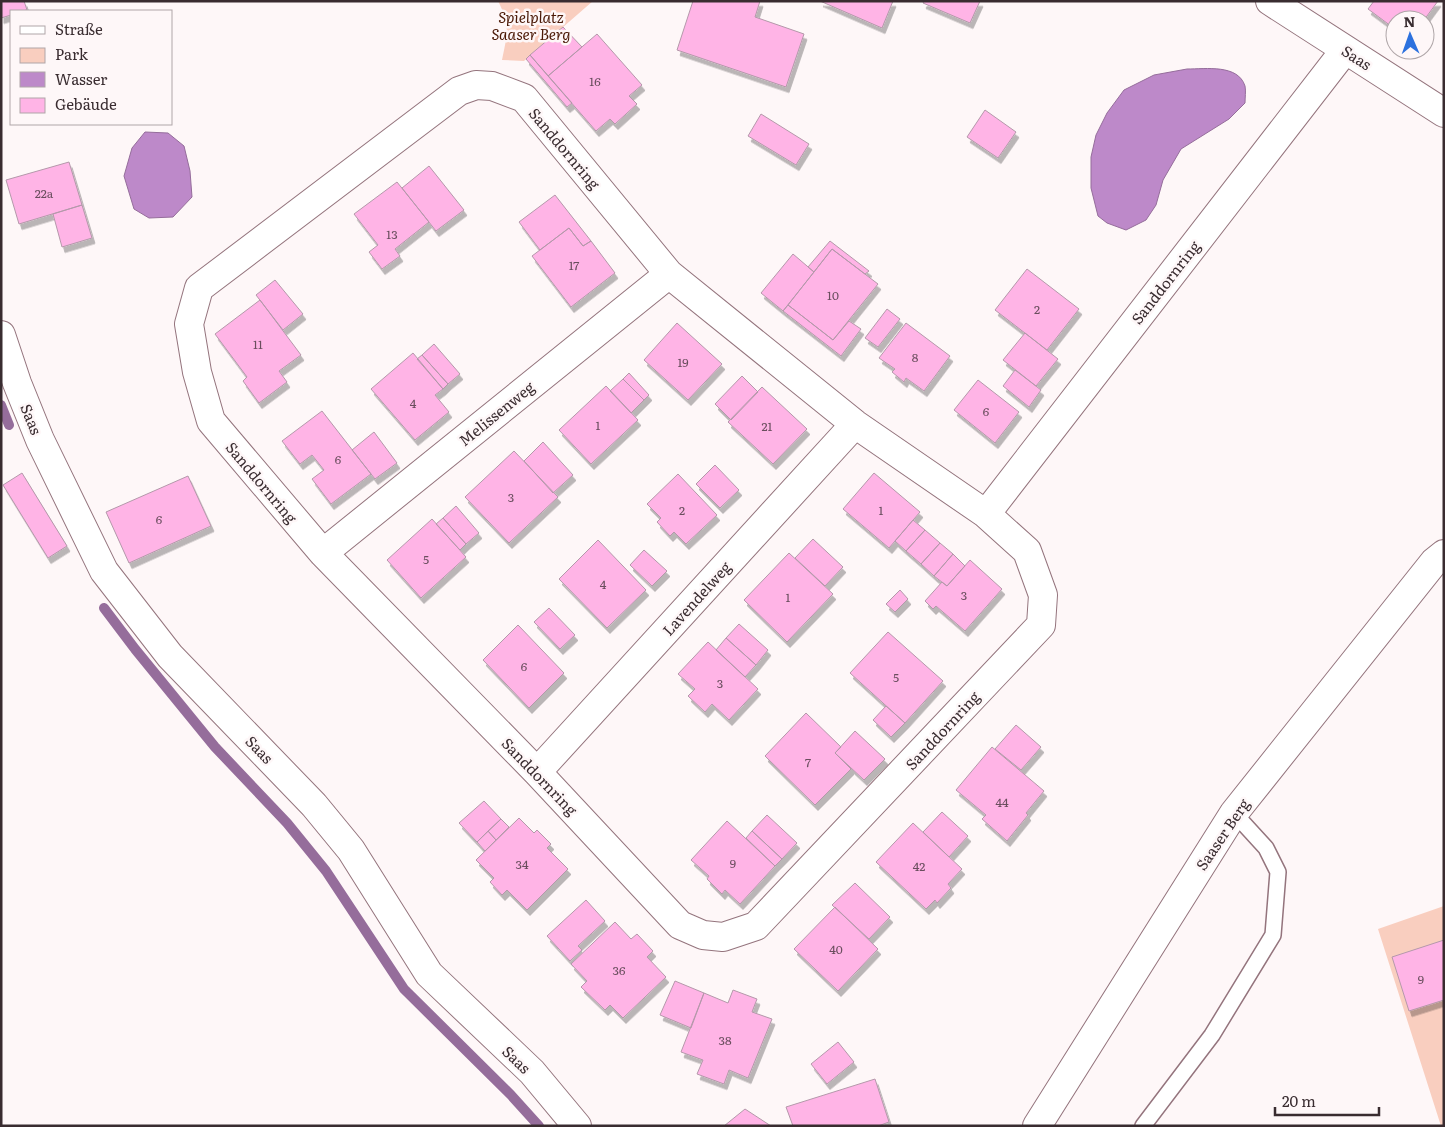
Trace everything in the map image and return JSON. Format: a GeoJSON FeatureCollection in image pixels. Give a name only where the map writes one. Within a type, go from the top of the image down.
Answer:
{"type":"FeatureCollection","features":[{"type":"Feature","properties":{"kind":"street","name":"Saas"},"geometry":{"type":"LineString","coordinates":[[1270,1],[1345,50],[1440,104]]}},
{"type":"Feature","properties":{"kind":"street","name":"Sanddornring"},"geometry":{"type":"LineString","coordinates":[[986,514],[1345,50]]}},
{"type":"Feature","properties":{"kind":"street","name":"Sanddornring"},"geometry":{"type":"LineString","coordinates":[[476,85],[492,86],[524,98],[669,274],[855,424],[986,514],[1027,551],[1043,595],[1041,625],[756,926],[723,937],[703,935],[680,925],[537,772],[323,553],[211,421],[197,372],[188,324],[199,288],[459,90],[476,85]]}},
{"type":"Feature","properties":{"kind":"street","name":"Melissenweg"},"geometry":{"type":"LineString","coordinates":[[323,553],[669,274]]}},
{"type":"Feature","properties":{"kind":"street","name":"Saas"},"geometry":{"type":"LineString","coordinates":[[1,335],[17,383],[40,440],[104,572],[170,656],[314,805],[351,850],[429,974],[532,1072],[577,1126]]}},
{"type":"Feature","properties":{"kind":"street","name":"Lavendelweg"},"geometry":{"type":"LineString","coordinates":[[537,772],[855,424]]}},
{"type":"Feature","properties":{"kind":"street","name":"Saaser Berg"},"geometry":{"type":"LineString","coordinates":[[1037,1126],[1234,813],[1441,552]]}},
{"type":"Feature","properties":{"kind":"lane"},"geometry":{"type":"LineString","coordinates":[[1143,1126],[1212,1035],[1273,936],[1278,872],[1266,848],[1234,813]]}},
{"type":"Feature","properties":{"kind":"green space","name":"Spielplatz Saaser Berg"},"geometry":{"type":"Polygon","coordinates":[[[498,1],[593,1],[524,61],[502,60],[507,30],[505,17],[498,1]]]}},
{"type":"Feature","properties":{"kind":"green space"},"geometry":{"type":"Polygon","coordinates":[[[1444,906],[1444,1126],[1441,1126],[1378,929],[1444,906]]]}},
{"type":"Feature","properties":{"kind":"water"},"geometry":{"type":"Polygon","coordinates":[[[1187,69],[1220,69],[1236,74],[1245,86],[1245,103],[1229,119],[1181,149],[1163,180],[1156,205],[1146,220],[1126,230],[1107,223],[1098,216],[1091,188],[1091,157],[1096,135],[1107,113],[1124,90],[1154,75],[1187,69]]]}},
{"type":"Feature","properties":{"kind":"water"},"geometry":{"type":"Polygon","coordinates":[[[145,132],[168,133],[184,146],[190,171],[192,197],[173,217],[149,218],[134,209],[124,176],[132,148],[145,132]]]}},
{"type":"Feature","properties":{"kind":"building"},"geometry":{"type":"Polygon","coordinates":[[[1,1],[24,1],[27,10],[10,10],[10,15],[1,18],[1,1]]]}},
{"type":"Feature","properties":{"kind":"building"},"geometry":{"type":"Polygon","coordinates":[[[693,1],[760,1],[755,17],[804,34],[786,87],[677,50],[693,1]]]}},
{"type":"Feature","properties":{"kind":"building"},"geometry":{"type":"Polygon","coordinates":[[[820,1],[893,1],[882,28],[820,1]]]}},
{"type":"Feature","properties":{"kind":"building"},"geometry":{"type":"Polygon","coordinates":[[[924,1],[980,1],[970,23],[923,3],[924,1]]]}},
{"type":"Feature","properties":{"kind":"building"},"geometry":{"type":"Polygon","coordinates":[[[1374,1],[1438,1],[1431,10],[1385,10],[1385,22],[1368,9],[1374,1]]]}},
{"type":"Feature","properties":{"kind":"building"},"geometry":{"type":"Polygon","coordinates":[[[563,27],[582,47],[548,76],[530,55],[563,27]]]}},
{"type":"Feature","properties":{"kind":"building"},"geometry":{"type":"Polygon","coordinates":[[[597,34],[642,85],[629,96],[637,104],[615,124],[610,119],[596,131],[548,76],[597,34]]]}},
{"type":"Feature","properties":{"kind":"building"},"geometry":{"type":"Polygon","coordinates":[[[530,55],[572,103],[567,107],[526,59],[530,55]]]}},
{"type":"Feature","properties":{"kind":"building"},"geometry":{"type":"Polygon","coordinates":[[[985,110],[1016,132],[998,158],[967,137],[985,110]]]}},
{"type":"Feature","properties":{"kind":"building"},"geometry":{"type":"Polygon","coordinates":[[[761,114],[809,144],[796,165],[748,136],[761,114]]]}},
{"type":"Feature","properties":{"kind":"building"},"geometry":{"type":"Polygon","coordinates":[[[69,162],[82,205],[19,224],[6,180],[69,162]]]}},
{"type":"Feature","properties":{"kind":"building"},"geometry":{"type":"Polygon","coordinates":[[[429,166],[464,210],[436,231],[402,188],[429,166]]]}},
{"type":"Feature","properties":{"kind":"building"},"geometry":{"type":"Polygon","coordinates":[[[397,182],[429,222],[395,249],[400,256],[382,269],[369,252],[378,245],[354,214],[397,182]]]}},
{"type":"Feature","properties":{"kind":"building"},"geometry":{"type":"Polygon","coordinates":[[[555,195],[591,241],[583,246],[569,228],[540,250],[519,222],[555,195]]]}},
{"type":"Feature","properties":{"kind":"building"},"geometry":{"type":"Polygon","coordinates":[[[82,205],[92,238],[62,247],[53,214],[82,205]]]}},
{"type":"Feature","properties":{"kind":"building"},"geometry":{"type":"Polygon","coordinates":[[[569,228],[583,246],[591,241],[615,273],[571,307],[532,256],[569,228]]]}},
{"type":"Feature","properties":{"kind":"building"},"geometry":{"type":"Polygon","coordinates":[[[830,241],[869,271],[865,274],[832,249],[814,272],[808,267],[830,241]]]}},
{"type":"Feature","properties":{"kind":"building"},"geometry":{"type":"Polygon","coordinates":[[[832,249],[878,284],[833,340],[788,305],[832,249]]]}},
{"type":"Feature","properties":{"kind":"building"},"geometry":{"type":"Polygon","coordinates":[[[793,254],[814,272],[783,311],[761,293],[793,254]]]}},
{"type":"Feature","properties":{"kind":"building"},"geometry":{"type":"Polygon","coordinates":[[[1027,269],[1079,309],[1047,350],[995,310],[1027,269]]]}},
{"type":"Feature","properties":{"kind":"building"},"geometry":{"type":"Polygon","coordinates":[[[275,280],[303,314],[283,330],[256,295],[275,280]]]}},
{"type":"Feature","properties":{"kind":"building"},"geometry":{"type":"Polygon","coordinates":[[[260,300],[301,355],[279,371],[287,382],[259,403],[243,381],[247,377],[215,334],[260,300]]]}},
{"type":"Feature","properties":{"kind":"building"},"geometry":{"type":"Polygon","coordinates":[[[788,305],[833,340],[849,321],[861,329],[841,356],[783,311],[788,305]]]}},
{"type":"Feature","properties":{"kind":"building"},"geometry":{"type":"Polygon","coordinates":[[[887,309],[900,319],[878,347],[865,338],[887,309]]]}},
{"type":"Feature","properties":{"kind":"building"},"geometry":{"type":"Polygon","coordinates":[[[677,323],[722,364],[688,400],[644,360],[677,323]]]}},
{"type":"Feature","properties":{"kind":"building"},"geometry":{"type":"Polygon","coordinates":[[[906,323],[950,356],[924,391],[906,378],[904,382],[892,372],[895,369],[879,358],[906,323]]]}},
{"type":"Feature","properties":{"kind":"building"},"geometry":{"type":"Polygon","coordinates":[[[1025,333],[1058,359],[1036,386],[1003,360],[1025,333]]]}},
{"type":"Feature","properties":{"kind":"building"},"geometry":{"type":"Polygon","coordinates":[[[434,344],[460,374],[448,384],[422,355],[434,344]]]}},
{"type":"Feature","properties":{"kind":"building"},"geometry":{"type":"Polygon","coordinates":[[[413,353],[443,389],[435,395],[449,412],[415,440],[371,389],[413,353]]]}},
{"type":"Feature","properties":{"kind":"building"},"geometry":{"type":"Polygon","coordinates":[[[422,355],[448,384],[443,389],[417,359],[422,355]]]}},
{"type":"Feature","properties":{"kind":"building"},"geometry":{"type":"Polygon","coordinates":[[[1015,370],[1041,390],[1029,407],[1003,386],[1015,370]]]}},
{"type":"Feature","properties":{"kind":"building"},"geometry":{"type":"Polygon","coordinates":[[[629,373],[649,395],[644,400],[623,379],[629,373]]]}},
{"type":"Feature","properties":{"kind":"building"},"geometry":{"type":"Polygon","coordinates":[[[742,376],[758,392],[731,420],[715,404],[742,376]]]}},
{"type":"Feature","properties":{"kind":"building"},"geometry":{"type":"Polygon","coordinates":[[[623,379],[644,400],[631,413],[610,391],[623,379]]]}},
{"type":"Feature","properties":{"kind":"building"},"geometry":{"type":"Polygon","coordinates":[[[978,380],[1019,412],[995,443],[954,410],[978,380]]]}},
{"type":"Feature","properties":{"kind":"building"},"geometry":{"type":"Polygon","coordinates":[[[606,386],[638,420],[591,464],[559,430],[606,386]]]}},
{"type":"Feature","properties":{"kind":"building"},"geometry":{"type":"Polygon","coordinates":[[[762,387],[807,429],[773,464],[728,422],[762,387]]]}},
{"type":"Feature","properties":{"kind":"building"},"geometry":{"type":"Polygon","coordinates":[[[322,411],[371,474],[331,504],[312,479],[324,470],[312,455],[300,464],[282,441],[322,411]]]}},
{"type":"Feature","properties":{"kind":"building"},"geometry":{"type":"Polygon","coordinates":[[[374,432],[397,463],[375,479],[352,450],[374,432]]]}},
{"type":"Feature","properties":{"kind":"building"},"geometry":{"type":"Polygon","coordinates":[[[543,442],[573,475],[553,493],[524,461],[543,442]]]}},
{"type":"Feature","properties":{"kind":"building"},"geometry":{"type":"Polygon","coordinates":[[[514,451],[558,497],[509,543],[465,497],[514,451]]]}},
{"type":"Feature","properties":{"kind":"building"},"geometry":{"type":"Polygon","coordinates":[[[715,465],[739,490],[720,508],[696,484],[715,465]]]}},
{"type":"Feature","properties":{"kind":"building"},"geometry":{"type":"Polygon","coordinates":[[[22,473],[67,546],[48,558],[3,485],[22,473]]]}},
{"type":"Feature","properties":{"kind":"building"},"geometry":{"type":"Polygon","coordinates":[[[874,473],[920,512],[889,548],[843,509],[874,473]]]}},
{"type":"Feature","properties":{"kind":"building"},"geometry":{"type":"Polygon","coordinates":[[[678,474],[717,515],[686,544],[674,532],[670,536],[657,522],[661,518],[647,504],[678,474]]]}},
{"type":"Feature","properties":{"kind":"building"},"geometry":{"type":"Polygon","coordinates":[[[188,476],[211,526],[129,563],[106,512],[188,476]]]}},
{"type":"Feature","properties":{"kind":"building"},"geometry":{"type":"Polygon","coordinates":[[[456,506],[479,533],[466,544],[443,518],[456,506]]]}},
{"type":"Feature","properties":{"kind":"building"},"geometry":{"type":"Polygon","coordinates":[[[443,518],[466,544],[460,550],[436,524],[443,518]]]}},
{"type":"Feature","properties":{"kind":"building"},"geometry":{"type":"Polygon","coordinates":[[[432,519],[466,557],[421,598],[387,560],[432,519]]]}},
{"type":"Feature","properties":{"kind":"building"},"geometry":{"type":"Polygon","coordinates":[[[913,520],[925,530],[906,551],[895,541],[913,520]]]}},
{"type":"Feature","properties":{"kind":"building"},"geometry":{"type":"Polygon","coordinates":[[[925,530],[940,543],[921,564],[906,551],[925,530]]]}},
{"type":"Feature","properties":{"kind":"building"},"geometry":{"type":"Polygon","coordinates":[[[813,539],[843,567],[825,586],[795,558],[813,539]]]}},
{"type":"Feature","properties":{"kind":"building"},"geometry":{"type":"Polygon","coordinates":[[[598,540],[646,590],[607,628],[559,579],[598,540]]]}},
{"type":"Feature","properties":{"kind":"building"},"geometry":{"type":"Polygon","coordinates":[[[940,543],[953,554],[934,576],[921,564],[940,543]]]}},
{"type":"Feature","properties":{"kind":"building"},"geometry":{"type":"Polygon","coordinates":[[[644,550],[667,571],[652,586],[630,565],[644,550]]]}},
{"type":"Feature","properties":{"kind":"building"},"geometry":{"type":"Polygon","coordinates":[[[789,553],[833,594],[787,642],[744,600],[789,553]]]}},
{"type":"Feature","properties":{"kind":"building"},"geometry":{"type":"Polygon","coordinates":[[[953,554],[965,566],[947,586],[934,576],[953,554]]]}},
{"type":"Feature","properties":{"kind":"building"},"geometry":{"type":"Polygon","coordinates":[[[970,560],[1002,589],[965,631],[936,606],[933,609],[925,601],[942,582],[947,586],[970,560]]]}},
{"type":"Feature","properties":{"kind":"building"},"geometry":{"type":"Polygon","coordinates":[[[900,590],[908,599],[895,612],[886,604],[900,590]]]}},
{"type":"Feature","properties":{"kind":"building"},"geometry":{"type":"Polygon","coordinates":[[[549,608],[575,635],[560,649],[534,622],[549,608]]]}},
{"type":"Feature","properties":{"kind":"building"},"geometry":{"type":"Polygon","coordinates":[[[739,624],[768,650],[756,665],[726,638],[739,624]]]}},
{"type":"Feature","properties":{"kind":"building"},"geometry":{"type":"Polygon","coordinates":[[[518,625],[564,673],[529,708],[483,660],[518,625]]]}},
{"type":"Feature","properties":{"kind":"building"},"geometry":{"type":"Polygon","coordinates":[[[888,632],[943,681],[905,723],[850,673],[888,632]]]}},
{"type":"Feature","properties":{"kind":"building"},"geometry":{"type":"Polygon","coordinates":[[[726,638],[756,665],[745,677],[716,650],[726,638]]]}},
{"type":"Feature","properties":{"kind":"building"},"geometry":{"type":"Polygon","coordinates":[[[708,642],[758,689],[729,720],[712,704],[705,712],[688,696],[695,689],[678,674],[708,642]]]}},
{"type":"Feature","properties":{"kind":"building"},"geometry":{"type":"Polygon","coordinates":[[[886,706],[905,723],[891,737],[873,720],[886,706]]]}},
{"type":"Feature","properties":{"kind":"building"},"geometry":{"type":"Polygon","coordinates":[[[806,713],[841,747],[835,753],[851,769],[815,805],[765,756],[806,713]]]}},
{"type":"Feature","properties":{"kind":"building"},"geometry":{"type":"Polygon","coordinates":[[[1016,725],[1041,747],[1021,770],[995,749],[1016,725]]]}},
{"type":"Feature","properties":{"kind":"building"},"geometry":{"type":"Polygon","coordinates":[[[855,731],[885,759],[864,780],[835,753],[855,731]]]}},
{"type":"Feature","properties":{"kind":"building"},"geometry":{"type":"Polygon","coordinates":[[[992,747],[1044,791],[1007,841],[982,819],[986,815],[956,790],[992,747]]]}},
{"type":"Feature","properties":{"kind":"building"},"geometry":{"type":"Polygon","coordinates":[[[484,801],[501,819],[477,842],[459,823],[484,801]]]}},
{"type":"Feature","properties":{"kind":"building"},"geometry":{"type":"Polygon","coordinates":[[[942,812],[968,836],[949,857],[923,832],[942,812]]]}},
{"type":"Feature","properties":{"kind":"building"},"geometry":{"type":"Polygon","coordinates":[[[767,815],[797,843],[782,859],[752,831],[767,815]]]}},
{"type":"Feature","properties":{"kind":"building"},"geometry":{"type":"Polygon","coordinates":[[[519,818],[534,833],[537,830],[551,844],[547,848],[568,869],[527,910],[507,890],[502,895],[490,882],[494,878],[476,860],[519,818]]]}},
{"type":"Feature","properties":{"kind":"building"},"geometry":{"type":"Polygon","coordinates":[[[501,819],[509,827],[496,840],[488,831],[501,819]]]}},
{"type":"Feature","properties":{"kind":"building"},"geometry":{"type":"Polygon","coordinates":[[[727,821],[775,866],[740,904],[725,890],[722,894],[707,879],[709,876],[691,860],[727,821]]]}},
{"type":"Feature","properties":{"kind":"building"},"geometry":{"type":"Polygon","coordinates":[[[913,823],[962,869],[948,884],[951,888],[937,903],[935,900],[926,909],[876,862],[913,823]]]}},
{"type":"Feature","properties":{"kind":"building"},"geometry":{"type":"Polygon","coordinates":[[[488,831],[496,840],[485,851],[477,842],[488,831]]]}},
{"type":"Feature","properties":{"kind":"building"},"geometry":{"type":"Polygon","coordinates":[[[752,831],[782,859],[775,866],[746,838],[752,831]]]}},
{"type":"Feature","properties":{"kind":"building"},"geometry":{"type":"Polygon","coordinates":[[[855,883],[890,917],[869,939],[832,905],[855,883]]]}},
{"type":"Feature","properties":{"kind":"building"},"geometry":{"type":"Polygon","coordinates":[[[586,900],[605,921],[578,946],[582,950],[570,961],[547,936],[586,900]]]}},
{"type":"Feature","properties":{"kind":"building"},"geometry":{"type":"Polygon","coordinates":[[[835,907],[878,949],[838,991],[794,949],[835,907]]]}},
{"type":"Feature","properties":{"kind":"building"},"geometry":{"type":"Polygon","coordinates":[[[615,922],[631,939],[637,934],[653,951],[647,957],[666,977],[623,1018],[610,1005],[605,1010],[581,987],[587,981],[571,964],[615,922]]]}},
{"type":"Feature","properties":{"kind":"building"},"geometry":{"type":"Polygon","coordinates":[[[1444,940],[1444,1000],[1409,1011],[1392,957],[1444,940]]]}},
{"type":"Feature","properties":{"kind":"building"},"geometry":{"type":"Polygon","coordinates":[[[675,981],[704,993],[691,1028],[660,1015],[675,981]]]}},
{"type":"Feature","properties":{"kind":"building"},"geometry":{"type":"Polygon","coordinates":[[[733,990],[757,999],[752,1012],[772,1019],[748,1078],[729,1070],[724,1084],[697,1074],[703,1060],[681,1052],[704,993],[728,1003],[733,990]]]}},
{"type":"Feature","properties":{"kind":"building"},"geometry":{"type":"Polygon","coordinates":[[[838,1042],[854,1062],[827,1084],[811,1064],[838,1042]]]}},
{"type":"Feature","properties":{"kind":"building"},"geometry":{"type":"Polygon","coordinates":[[[875,1079],[889,1122],[878,1126],[793,1126],[786,1107],[875,1079]]]}},
{"type":"Feature","properties":{"kind":"building"},"geometry":{"type":"Polygon","coordinates":[[[745,1109],[771,1126],[724,1126],[745,1109]]]}},
{"type":"Feature","properties":{"kind":"waterway"},"geometry":{"type":"LineString","coordinates":[[1,405],[9,425]]}},
{"type":"Feature","properties":{"kind":"waterway"},"geometry":{"type":"LineString","coordinates":[[104,608],[215,747],[287,823],[326,871],[404,989],[511,1095],[539,1126]]}}]}
